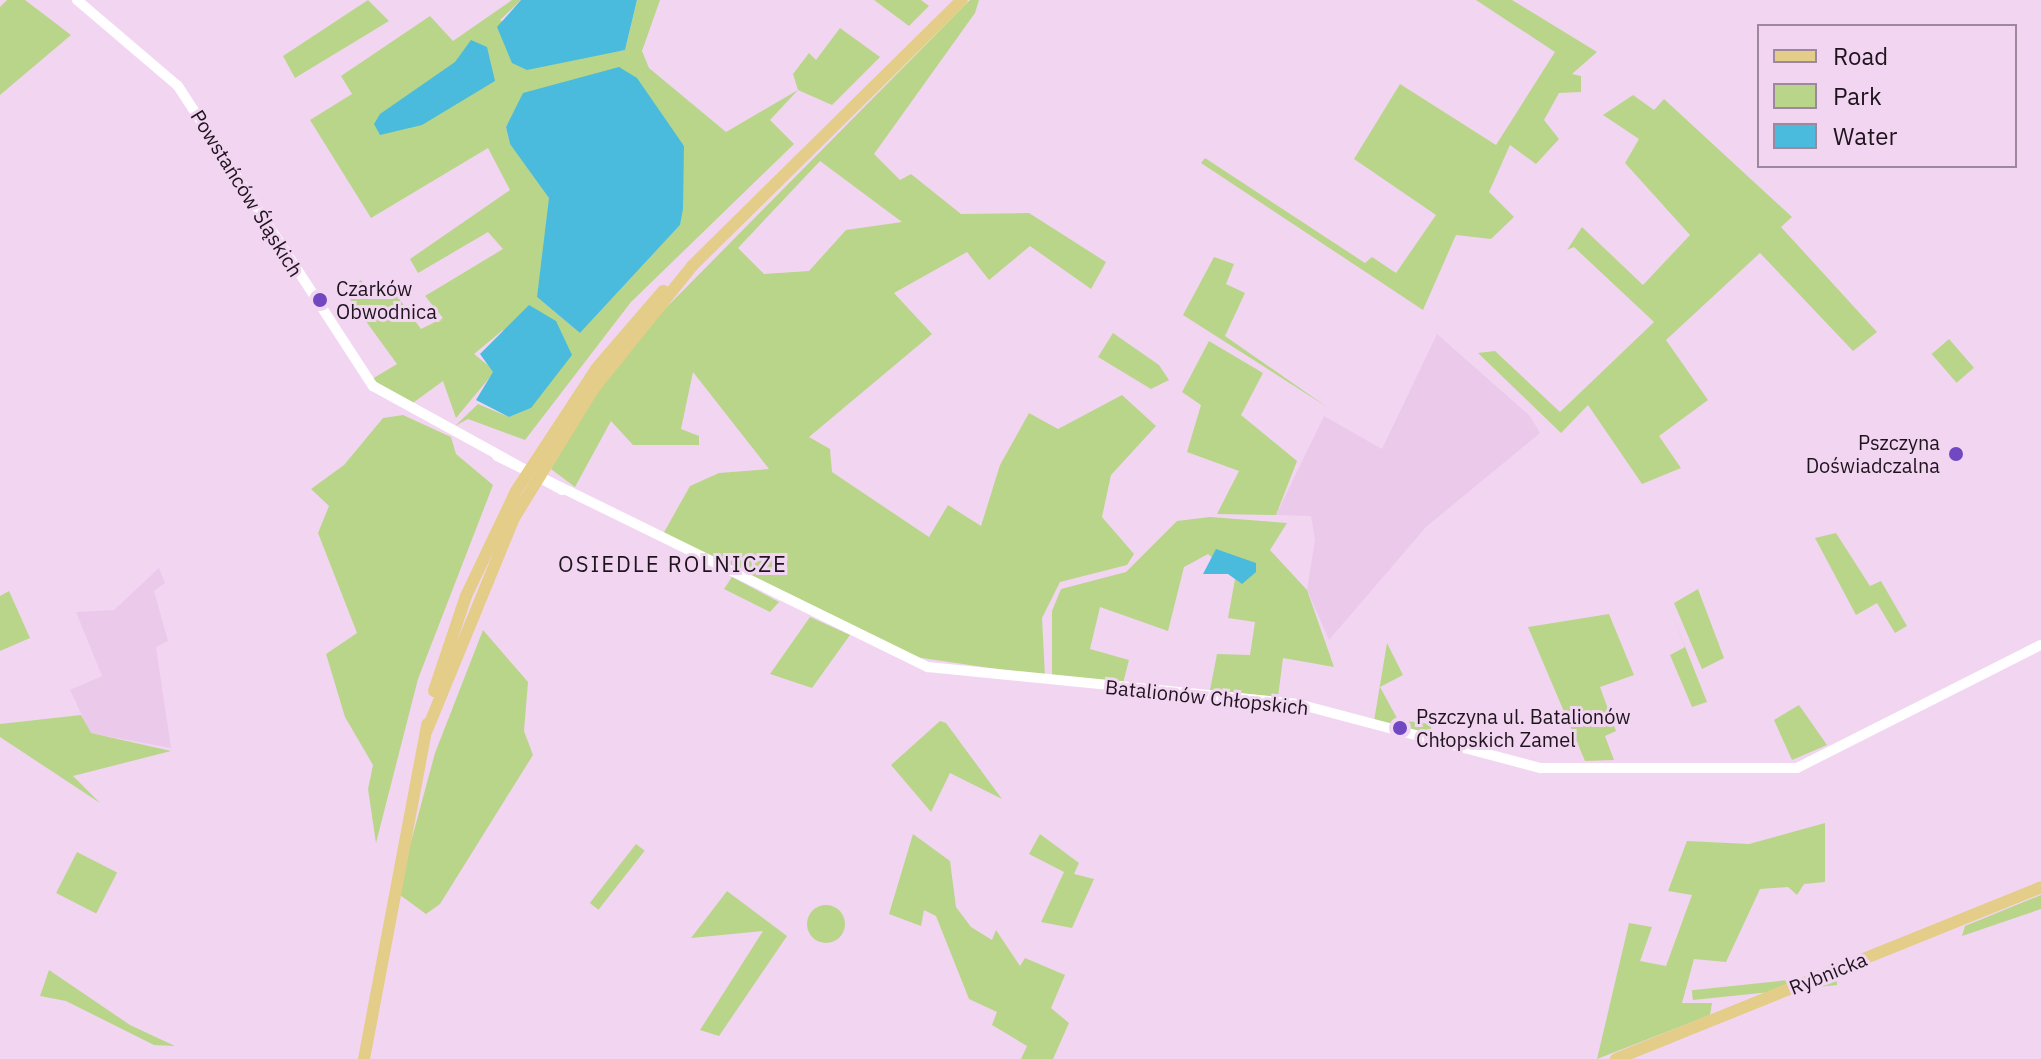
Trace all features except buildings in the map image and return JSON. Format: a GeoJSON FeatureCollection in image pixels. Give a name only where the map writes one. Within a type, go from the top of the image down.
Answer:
{"type":"FeatureCollection","features":[{"type":"Feature","properties":{"kind":"main road"},"geometry":{"type":"LineString","coordinates":[[364,1059],[427,730],[476,599],[532,473],[594,388],[692,266],[962,0]]}},
{"type":"Feature","properties":{"kind":"main road","name":"Rybnicka"},"geometry":{"type":"LineString","coordinates":[[1616,1059],[2041,887]]}},
{"type":"Feature","properties":{"kind":"street","name":"Powstańców Śląskich"},"geometry":{"type":"LineString","coordinates":[[77,0],[178,86],[364,376],[396,405]]}},
{"type":"Feature","properties":{"kind":"street","name":"Batalionów Chłopskich"},"geometry":{"type":"LineString","coordinates":[[396,405],[928,667],[1298,704],[1541,768],[1797,768],[2041,645]]}},
{"type":"Feature","properties":{"kind":"shaded area"},"geometry":{"type":"Polygon","coordinates":[[[1437,334],[1530,416],[1540,433],[1426,527],[1329,640],[1307,590],[1315,540],[1311,516],[1276,515],[1324,416],[1382,449],[1437,334]]]}},
{"type":"Feature","properties":{"kind":"shaded area"},"geometry":{"type":"Polygon","coordinates":[[[159,568],[165,583],[154,591],[168,641],[156,647],[171,748],[90,733],[70,690],[102,676],[76,612],[114,610],[159,568]]]}},
{"type":"Feature","properties":{"kind":"green space"},"geometry":{"type":"Polygon","coordinates":[[[7,0],[25,0],[71,35],[0,95],[0,7],[7,0]]]}},
{"type":"Feature","properties":{"kind":"green space"},"geometry":{"type":"Polygon","coordinates":[[[368,0],[389,21],[295,78],[283,56],[368,0]]]}},
{"type":"Feature","properties":{"kind":"green space"},"geometry":{"type":"Polygon","coordinates":[[[512,0],[521,0],[500,20],[568,58],[625,50],[637,0],[660,0],[642,51],[649,68],[726,132],[798,90],[770,120],[794,144],[631,302],[525,440],[468,419],[455,426],[478,404],[509,417],[531,408],[503,330],[474,354],[495,371],[456,418],[443,381],[410,405],[372,379],[397,364],[344,291],[361,280],[376,298],[392,289],[421,329],[443,318],[425,296],[503,249],[488,232],[418,273],[410,259],[510,190],[488,148],[371,218],[310,120],[352,94],[341,76],[430,16],[453,41],[512,0]],[[519,103],[506,127],[510,144],[553,190],[537,297],[580,333],[680,225],[684,145],[519,103]]]}},
{"type":"Feature","properties":{"kind":"green space"},"geometry":{"type":"Polygon","coordinates":[[[874,0],[921,0],[929,6],[909,26],[874,0]]]}},
{"type":"Feature","properties":{"kind":"green space"},"geometry":{"type":"Polygon","coordinates":[[[970,0],[979,0],[975,13],[874,154],[900,180],[911,174],[961,214],[1029,213],[1106,262],[1091,289],[1030,246],[989,280],[967,252],[894,293],[932,334],[809,437],[830,449],[832,472],[929,537],[948,505],[981,526],[1000,465],[1029,413],[1058,429],[1122,395],[1156,426],[1111,475],[1102,517],[1134,554],[1127,565],[1060,582],[1042,618],[1045,676],[915,657],[663,534],[690,486],[719,473],[769,469],[693,372],[681,429],[699,436],[699,445],[633,445],[611,421],[575,487],[551,469],[596,392],[652,322],[970,0]],[[820,161],[738,248],[764,274],[809,271],[846,230],[902,222],[820,161]]]}},
{"type":"Feature","properties":{"kind":"green space"},"geometry":{"type":"Polygon","coordinates":[[[1476,0],[1512,0],[1597,52],[1572,74],[1581,76],[1581,92],[1559,93],[1544,120],[1559,139],[1536,164],[1510,145],[1489,192],[1514,217],[1491,239],[1456,235],[1423,310],[1201,163],[1205,158],[1365,263],[1372,257],[1396,273],[1436,215],[1354,159],[1400,84],[1496,145],[1555,52],[1476,0]]]}},
{"type":"Feature","properties":{"kind":"green space"},"geometry":{"type":"Polygon","coordinates":[[[840,28],[880,57],[832,105],[798,90],[793,74],[809,53],[816,60],[840,28]]]}},
{"type":"Feature","properties":{"kind":"green space"},"geometry":{"type":"Polygon","coordinates":[[[1633,95],[1654,110],[1664,99],[1792,217],[1781,227],[1877,332],[1853,351],[1760,253],[1666,340],[1708,400],[1659,436],[1681,468],[1642,484],[1588,405],[1561,433],[1478,353],[1495,351],[1560,412],[1654,322],[1574,247],[1567,250],[1582,227],[1643,285],[1690,235],[1625,163],[1639,139],[1603,115],[1633,95]]]}},
{"type":"Feature","properties":{"kind":"green space"},"geometry":{"type":"Polygon","coordinates":[[[1214,257],[1234,264],[1226,284],[1245,293],[1225,336],[1327,407],[1183,315],[1214,257]]]}},
{"type":"Feature","properties":{"kind":"green space"},"geometry":{"type":"Polygon","coordinates":[[[1113,333],[1159,365],[1169,380],[1151,389],[1098,357],[1113,333]]]}},
{"type":"Feature","properties":{"kind":"green space"},"geometry":{"type":"Polygon","coordinates":[[[1949,339],[1974,368],[1957,383],[1932,354],[1949,339]]]}},
{"type":"Feature","properties":{"kind":"green space"},"geometry":{"type":"Polygon","coordinates":[[[1209,341],[1263,373],[1241,415],[1297,461],[1276,515],[1217,514],[1239,471],[1187,452],[1201,405],[1182,392],[1209,341]]]}},
{"type":"Feature","properties":{"kind":"green space"},"geometry":{"type":"Polygon","coordinates":[[[403,415],[451,437],[456,454],[493,485],[418,679],[376,843],[368,789],[373,765],[345,717],[326,654],[357,633],[318,533],[329,506],[311,489],[344,465],[383,418],[403,415]]]}},
{"type":"Feature","properties":{"kind":"green space"},"geometry":{"type":"Polygon","coordinates":[[[1210,517],[1287,523],[1270,550],[1307,590],[1334,667],[1283,658],[1278,697],[1210,690],[1217,654],[1250,655],[1255,622],[1228,618],[1235,579],[1242,584],[1208,554],[1184,567],[1168,631],[1100,607],[1090,649],[1129,660],[1123,683],[1052,678],[1052,611],[1061,589],[1126,572],[1177,521],[1210,517]]]}},
{"type":"Feature","properties":{"kind":"green space"},"geometry":{"type":"Polygon","coordinates":[[[1836,533],[1870,586],[1881,581],[1907,626],[1895,633],[1877,603],[1856,615],[1815,538],[1836,533]]]}},
{"type":"Feature","properties":{"kind":"green space"},"geometry":{"type":"Polygon","coordinates":[[[732,577],[779,602],[770,612],[724,589],[732,577]]]}},
{"type":"Feature","properties":{"kind":"green space"},"geometry":{"type":"Polygon","coordinates":[[[1698,589],[1724,658],[1702,669],[1674,603],[1698,589]]]}},
{"type":"Feature","properties":{"kind":"green space"},"geometry":{"type":"Polygon","coordinates":[[[9,591],[30,638],[0,651],[0,596],[9,591]]]}},
{"type":"Feature","properties":{"kind":"green space"},"geometry":{"type":"Polygon","coordinates":[[[1667,601],[1707,702],[1692,707],[1670,655],[1685,647],[1667,601]]]}},
{"type":"Feature","properties":{"kind":"green space"},"geometry":{"type":"Polygon","coordinates":[[[1609,614],[1634,675],[1600,687],[1616,731],[1605,736],[1614,760],[1585,761],[1528,627],[1609,614]]]}},
{"type":"Feature","properties":{"kind":"green space"},"geometry":{"type":"Polygon","coordinates":[[[810,617],[850,635],[812,688],[770,674],[810,617]]]}},
{"type":"Feature","properties":{"kind":"green space"},"geometry":{"type":"Polygon","coordinates":[[[483,630],[528,682],[524,731],[533,755],[440,904],[426,914],[400,895],[405,864],[435,753],[483,630]]]}},
{"type":"Feature","properties":{"kind":"green space"},"geometry":{"type":"Polygon","coordinates":[[[1387,643],[1403,675],[1380,687],[1398,720],[1431,724],[1431,737],[1374,721],[1387,643]]]}},
{"type":"Feature","properties":{"kind":"green space"},"geometry":{"type":"Polygon","coordinates":[[[1799,705],[1827,745],[1792,760],[1774,720],[1799,705]]]}},
{"type":"Feature","properties":{"kind":"green space"},"geometry":{"type":"Polygon","coordinates":[[[81,715],[91,733],[171,751],[73,776],[100,803],[0,737],[0,724],[81,715]]]}},
{"type":"Feature","properties":{"kind":"green space"},"geometry":{"type":"Polygon","coordinates":[[[940,721],[946,723],[1002,799],[950,773],[931,812],[891,765],[940,721]]]}},
{"type":"Feature","properties":{"kind":"green space"},"geometry":{"type":"Polygon","coordinates":[[[1825,823],[1825,882],[1804,884],[1797,895],[1788,887],[1760,889],[1726,962],[1694,959],[1682,1003],[1712,1003],[1710,1015],[1597,1059],[1629,923],[1652,927],[1640,961],[1666,966],[1692,895],[1668,891],[1687,841],[1749,844],[1825,823]]]}},
{"type":"Feature","properties":{"kind":"green space"},"geometry":{"type":"Polygon","coordinates":[[[913,834],[950,861],[956,907],[971,927],[992,940],[996,930],[1020,966],[1025,958],[1065,975],[1051,1008],[1069,1023],[1053,1059],[1021,1059],[1027,1046],[992,1025],[997,1012],[969,999],[936,916],[924,910],[921,926],[889,914],[913,834]]]}},
{"type":"Feature","properties":{"kind":"green space"},"geometry":{"type":"Polygon","coordinates":[[[1040,834],[1079,863],[1074,874],[1094,879],[1072,928],[1041,922],[1064,872],[1029,854],[1040,834]]]}},
{"type":"Feature","properties":{"kind":"green space"},"geometry":{"type":"Polygon","coordinates":[[[636,844],[645,851],[598,910],[590,903],[636,844]]]}},
{"type":"Feature","properties":{"kind":"green space"},"geometry":{"type":"Polygon","coordinates":[[[77,852],[117,872],[96,913],[56,893],[77,852]]]}},
{"type":"Feature","properties":{"kind":"green space"},"geometry":{"type":"Polygon","coordinates":[[[727,891],[787,936],[719,1036],[700,1030],[763,931],[691,938],[727,891]]]}},
{"type":"Feature","properties":{"kind":"green space"},"geometry":{"type":"Polygon","coordinates":[[[2041,895],[2041,909],[1962,936],[1965,926],[2041,895]]]}},
{"type":"Feature","properties":{"kind":"green space"},"geometry":{"type":"Polygon","coordinates":[[[826,905],[839,911],[845,924],[839,937],[826,943],[813,937],[807,924],[813,911],[826,905]]]}},
{"type":"Feature","properties":{"kind":"green space"},"geometry":{"type":"Polygon","coordinates":[[[49,970],[130,1025],[175,1046],[154,1045],[66,1001],[40,996],[49,970]]]}},
{"type":"Feature","properties":{"kind":"green space"},"geometry":{"type":"Polygon","coordinates":[[[1836,975],[1837,985],[1693,1000],[1692,990],[1836,975]]]}},
{"type":"Feature","properties":{"kind":"water"},"geometry":{"type":"Polygon","coordinates":[[[521,0],[637,0],[625,50],[527,70],[512,63],[497,27],[521,0]]]}},
{"type":"Feature","properties":{"kind":"water"},"geometry":{"type":"Polygon","coordinates":[[[471,40],[487,47],[495,81],[422,125],[380,135],[374,124],[380,114],[455,62],[471,40]]]}},
{"type":"Feature","properties":{"kind":"water"},"geometry":{"type":"Polygon","coordinates":[[[619,67],[637,78],[684,146],[683,209],[680,225],[580,333],[537,297],[549,198],[510,144],[506,127],[523,93],[619,67]]]}},
{"type":"Feature","properties":{"kind":"water"},"geometry":{"type":"Polygon","coordinates":[[[529,305],[556,321],[572,355],[531,408],[509,417],[476,400],[493,372],[480,354],[529,305]]]}},
{"type":"Feature","properties":{"kind":"water"},"geometry":{"type":"Polygon","coordinates":[[[1216,549],[1256,563],[1256,572],[1242,584],[1228,574],[1203,574],[1216,549]]]}},
{"type":"Feature","properties":{"kind":"place","name":"Czarków Obwodnica"},"geometry":{"type":"Point","coordinates":[320,300]}},
{"type":"Feature","properties":{"kind":"place","name":"Pszczyna Doświadczalna"},"geometry":{"type":"Point","coordinates":[1956,454]}},
{"type":"Feature","properties":{"kind":"place","name":"Pszczyna ul. Batalionów Chłopskich Zamel"},"geometry":{"type":"Point","coordinates":[1400,728]}},
{"type":"Feature","properties":{"kind":"district","name":"OSIEDLE ROLNICZE"},"geometry":{"type":"Point","coordinates":[673,564]}}]}
